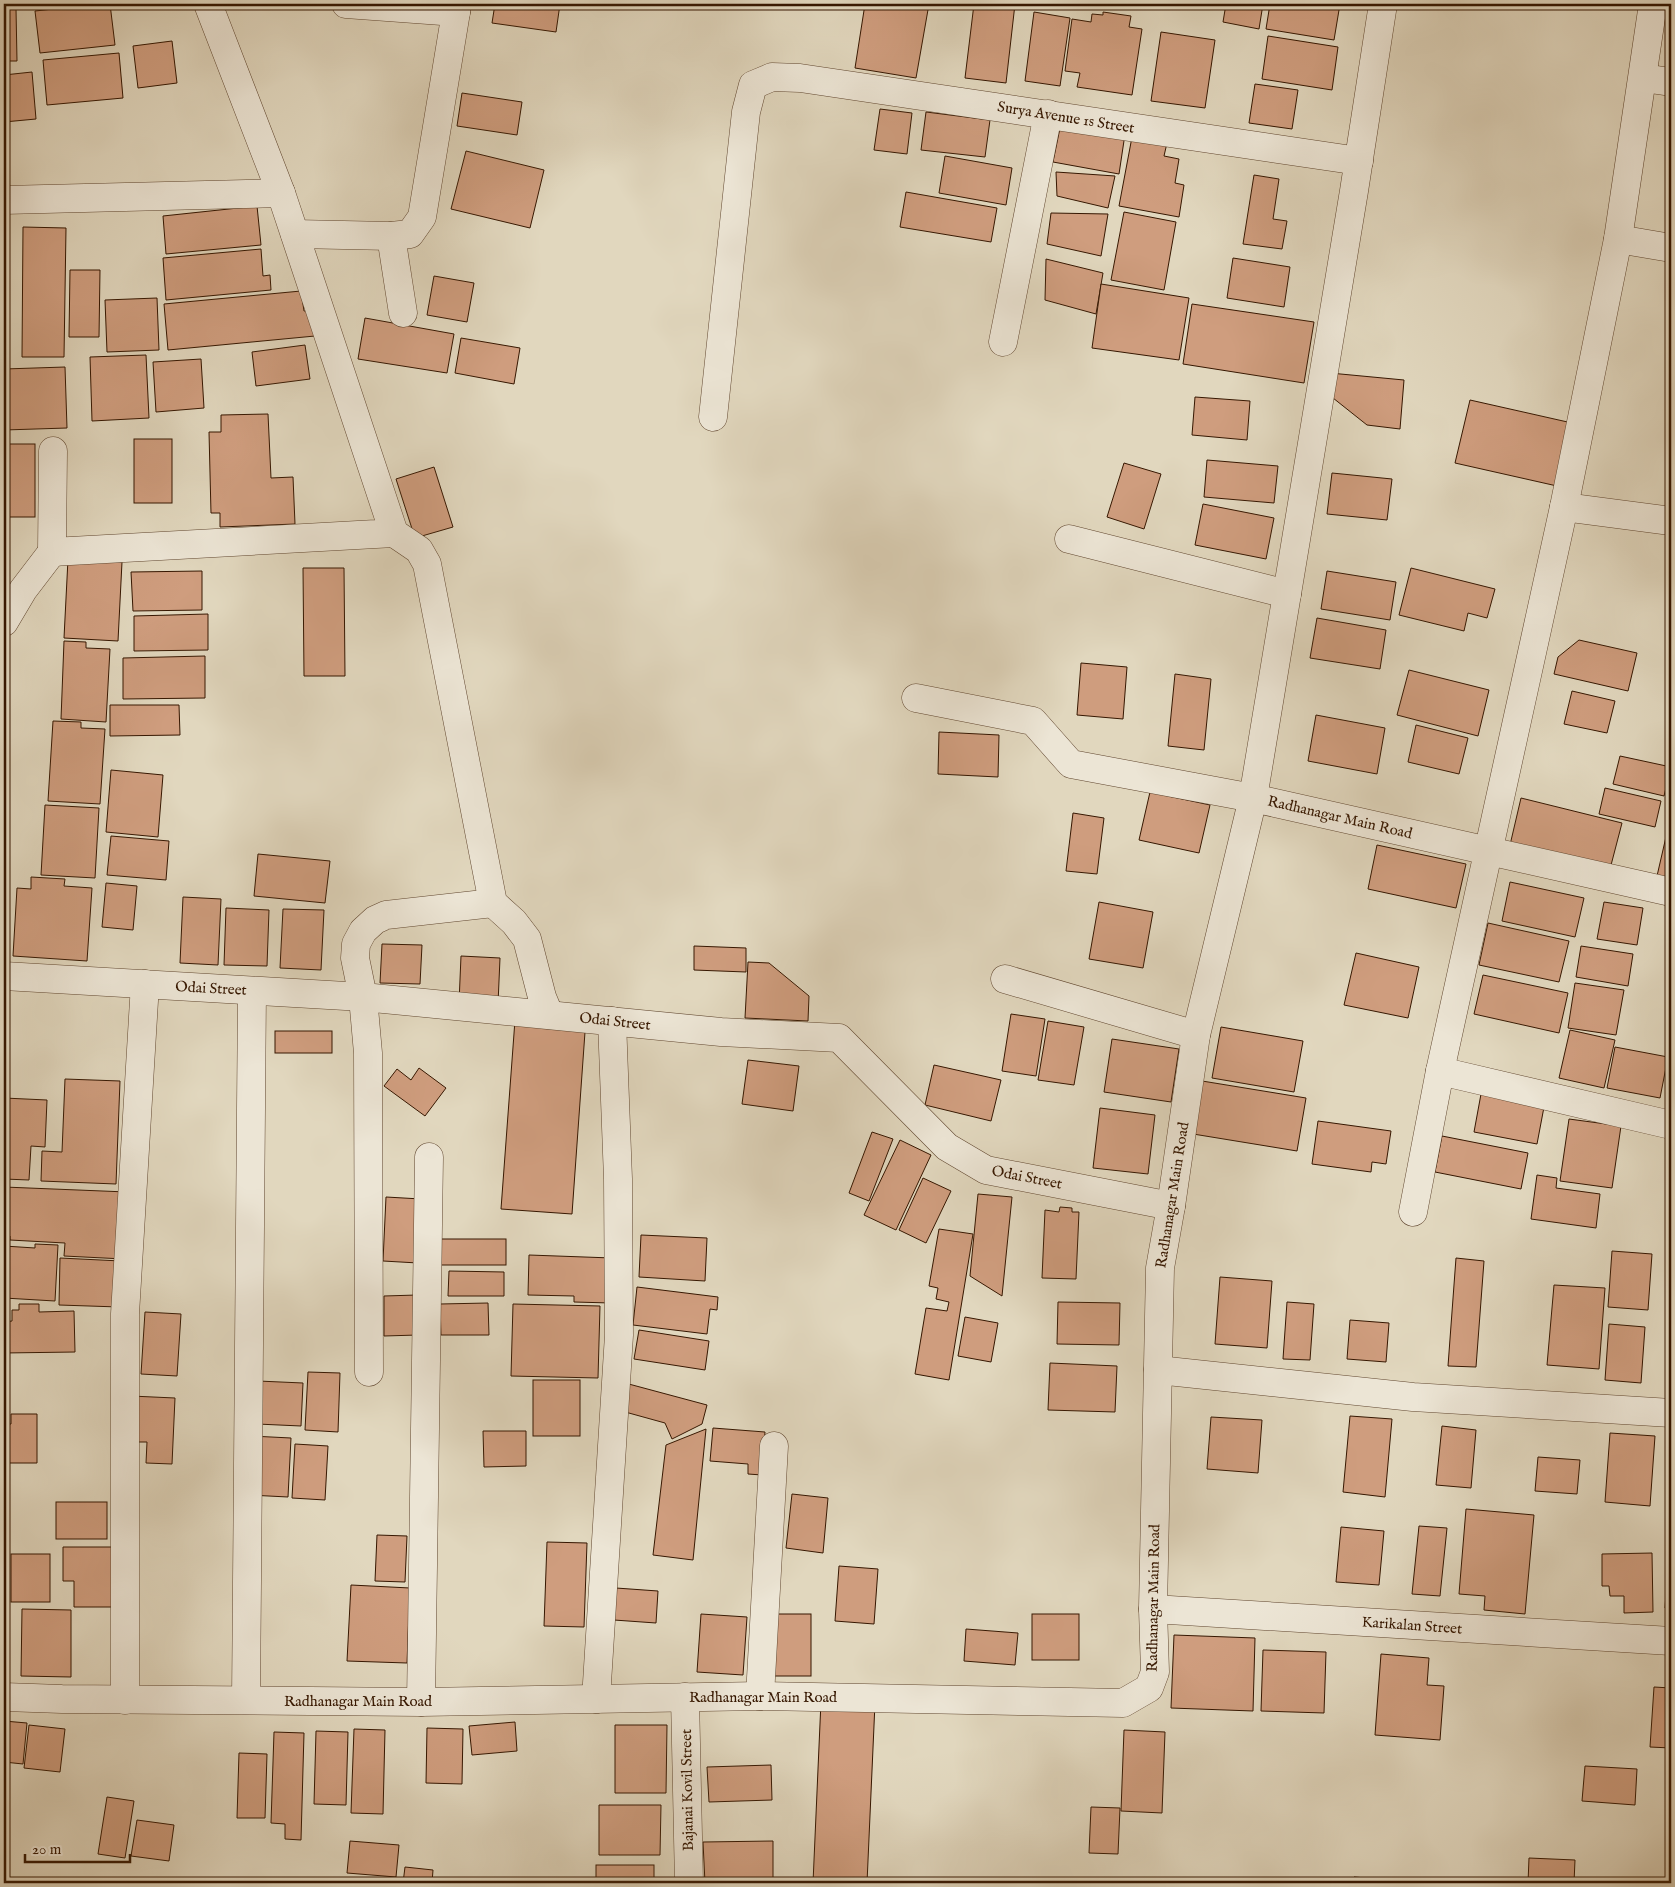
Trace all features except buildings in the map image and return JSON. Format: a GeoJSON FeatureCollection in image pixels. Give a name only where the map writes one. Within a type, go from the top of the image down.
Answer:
{"type":"FeatureCollection","features":[{"type":"Feature","properties":{"kind":"street"},"geometry":{"type":"LineString","coordinates":[[208,4],[281,193],[394,533]]}},
{"type":"Feature","properties":{"kind":"street"},"geometry":{"type":"LineString","coordinates":[[295,234],[391,236],[410,234],[422,217],[456,8],[346,4]]}},
{"type":"Feature","properties":{"kind":"street"},"geometry":{"type":"LineString","coordinates":[[916,698],[1033,721],[1071,764],[1253,798],[1359,161],[1382,4]]}},
{"type":"Feature","properties":{"kind":"street"},"geometry":{"type":"LineString","coordinates":[[1414,1212],[1440,1072],[1564,508],[1618,239],[1653,4]]}},
{"type":"Feature","properties":{"kind":"street","name":"Surya Avenue 1s Street"},"geometry":{"type":"LineString","coordinates":[[713,417],[746,112],[753,85],[772,77],[800,78],[1359,161]]}},
{"type":"Feature","properties":{"kind":"street"},"geometry":{"type":"LineString","coordinates":[[1643,78],[1671,82]]}},
{"type":"Feature","properties":{"kind":"street"},"geometry":{"type":"LineString","coordinates":[[1003,342],[1048,114]]}},
{"type":"Feature","properties":{"kind":"street"},"geometry":{"type":"LineString","coordinates":[[4,200],[281,193]]}},
{"type":"Feature","properties":{"kind":"street"},"geometry":{"type":"LineString","coordinates":[[391,236],[403,313]]}},
{"type":"Feature","properties":{"kind":"street"},"geometry":{"type":"LineString","coordinates":[[1618,239],[1671,248]]}},
{"type":"Feature","properties":{"kind":"street"},"geometry":{"type":"LineString","coordinates":[[4,622],[23,590],[52,552],[53,452]]}},
{"type":"Feature","properties":{"kind":"street"},"geometry":{"type":"LineString","coordinates":[[1564,508],[1671,521]]}},
{"type":"Feature","properties":{"kind":"street"},"geometry":{"type":"LineString","coordinates":[[52,552],[394,533],[419,550],[427,564],[493,903],[514,922],[527,939],[542,997],[549,1014]]}},
{"type":"Feature","properties":{"kind":"street"},"geometry":{"type":"LineString","coordinates":[[1069,539],[1287,594]]}},
{"type":"Feature","properties":{"kind":"street","name":"Radhanagar Main Road"},"geometry":{"type":"LineString","coordinates":[[4,1697],[125,1700],[420,1702],[760,1696],[1123,1703],[1149,1688],[1155,1672],[1153,1609],[1160,1268],[1196,1035],[1253,798],[1671,892]]}},
{"type":"Feature","properties":{"kind":"street"},"geometry":{"type":"LineString","coordinates":[[369,1372],[368,1053],[363,997],[355,958],[356,944],[363,931],[375,920],[386,915],[493,903]]}},
{"type":"Feature","properties":{"kind":"street","name":"Odai Street"},"geometry":{"type":"LineString","coordinates":[[4,976],[363,997],[721,1032],[838,1038],[947,1147],[986,1170],[1171,1206]]}},
{"type":"Feature","properties":{"kind":"street"},"geometry":{"type":"LineString","coordinates":[[1005,979],[1196,1035]]}},
{"type":"Feature","properties":{"kind":"street"},"geometry":{"type":"LineString","coordinates":[[125,1700],[125,1314],[144,984]]}},
{"type":"Feature","properties":{"kind":"street"},"geometry":{"type":"LineString","coordinates":[[246,1700],[252,991]]}},
{"type":"Feature","properties":{"kind":"street"},"geometry":{"type":"LineString","coordinates":[[596,1698],[619,1335],[618,1179],[612,1021]]}},
{"type":"Feature","properties":{"kind":"street"},"geometry":{"type":"LineString","coordinates":[[1440,1072],[1671,1125]]}},
{"type":"Feature","properties":{"kind":"street"},"geometry":{"type":"LineString","coordinates":[[420,1702],[429,1157]]}},
{"type":"Feature","properties":{"kind":"street"},"geometry":{"type":"LineString","coordinates":[[1158,1370],[1413,1397],[1671,1414]]}},
{"type":"Feature","properties":{"kind":"street"},"geometry":{"type":"LineString","coordinates":[[760,1696],[774,1446]]}},
{"type":"Feature","properties":{"kind":"street","name":"Karikalan Street"},"geometry":{"type":"LineString","coordinates":[[1153,1609],[1671,1641]]}},
{"type":"Feature","properties":{"kind":"street","name":"Bajanai Kovil Street"},"geometry":{"type":"LineString","coordinates":[[685,1697],[689,1883]]}}]}
